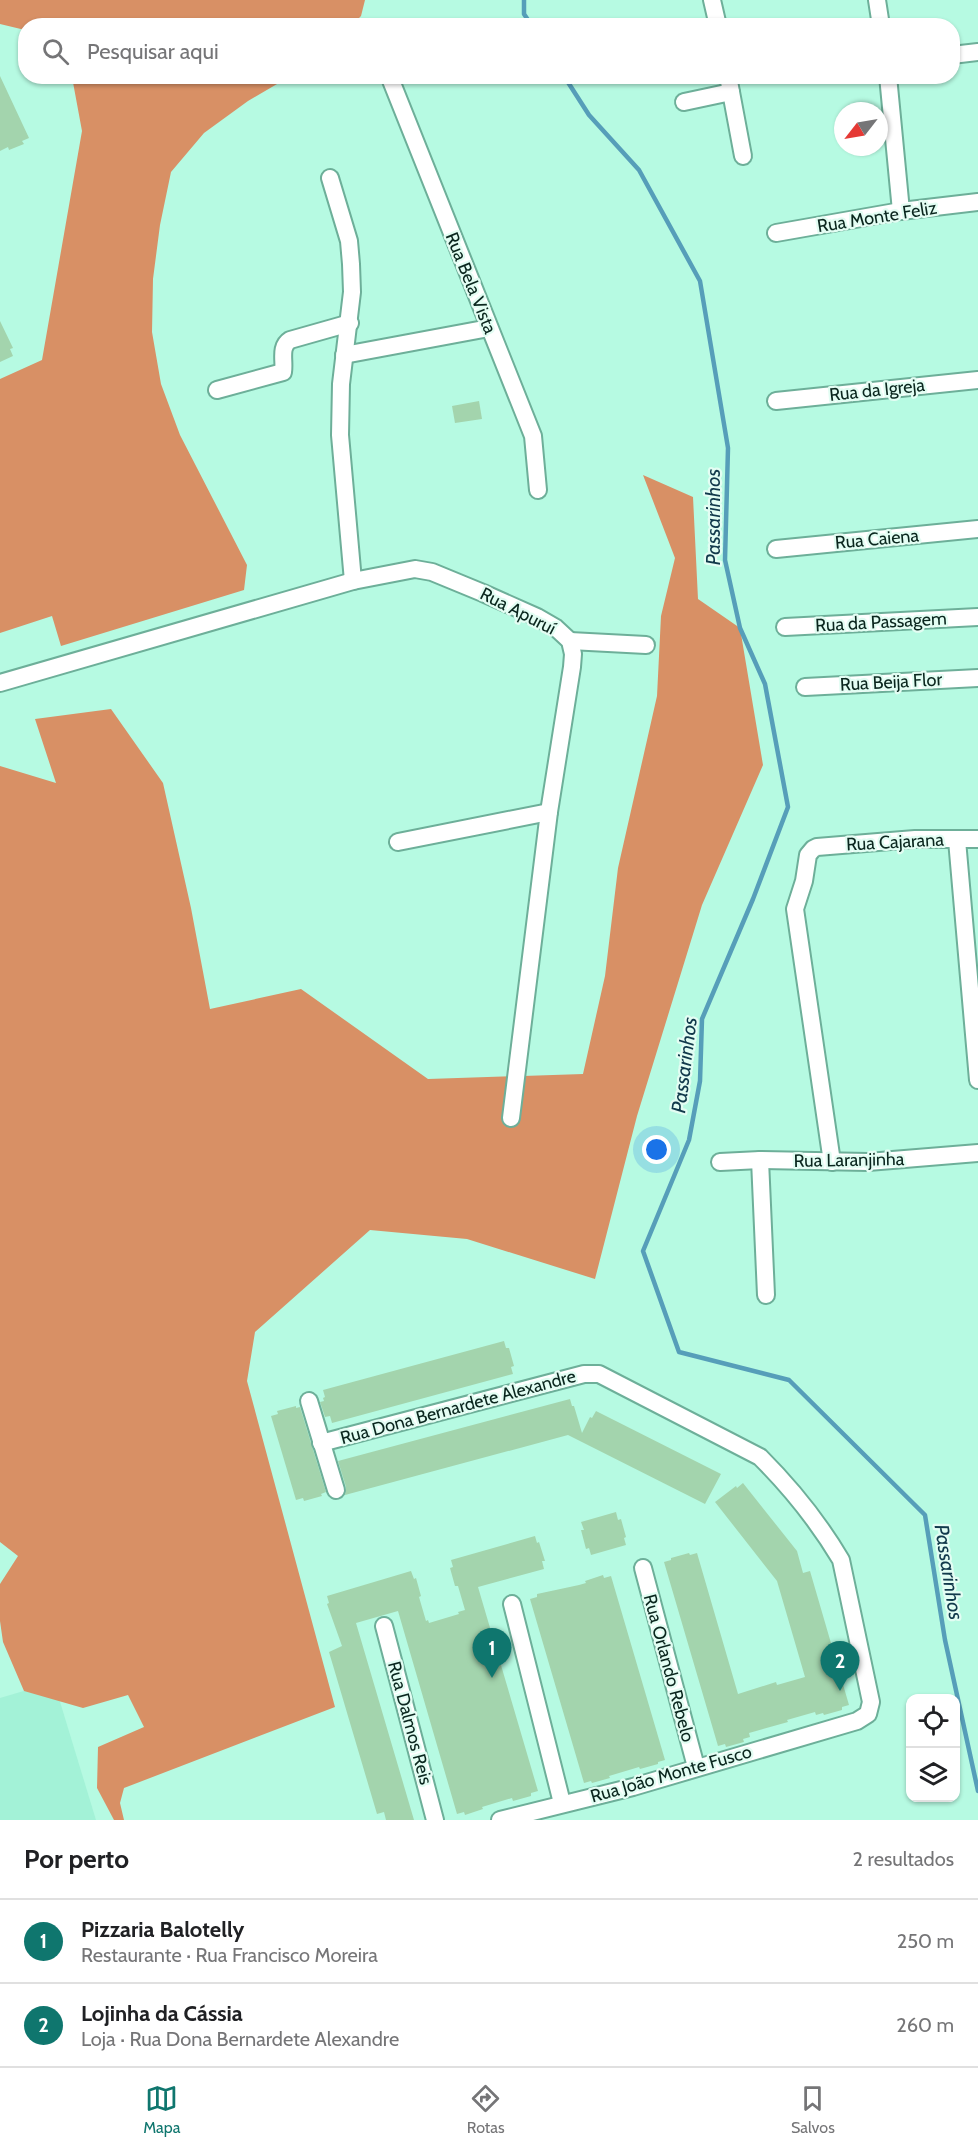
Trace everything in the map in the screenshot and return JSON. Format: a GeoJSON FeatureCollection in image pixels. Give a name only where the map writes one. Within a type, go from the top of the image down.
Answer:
{"type":"FeatureCollection","features":[{"type":"Feature","properties":{"kind":"street"},"geometry":{"type":"LineString","coordinates":[[712,0],[716,18]]}},
{"type":"Feature","properties":{"kind":"street"},"geometry":{"type":"LineString","coordinates":[[877,0],[880,18]]}},
{"type":"Feature","properties":{"kind":"street"},"geometry":{"type":"LineString","coordinates":[[960,54],[978,52]]}},
{"type":"Feature","properties":{"kind":"street","name":"Rua Bela Vista"},"geometry":{"type":"LineString","coordinates":[[392,84],[533,436],[538,490]]}},
{"type":"Feature","properties":{"kind":"street"},"geometry":{"type":"LineString","coordinates":[[684,102],[729,84],[743,156]]}},
{"type":"Feature","properties":{"kind":"street"},"geometry":{"type":"LineString","coordinates":[[889,84],[901,211]]}},
{"type":"Feature","properties":{"kind":"street"},"geometry":{"type":"LineString","coordinates":[[330,178],[349,242],[352,292],[341,384],[340,435],[353,581]]}},
{"type":"Feature","properties":{"kind":"street","name":"Rua Monte Feliz"},"geometry":{"type":"LineString","coordinates":[[776,233],[901,211],[978,202]]}},
{"type":"Feature","properties":{"kind":"street"},"geometry":{"type":"LineString","coordinates":[[217,390],[283,372],[285,343],[350,323]]}},
{"type":"Feature","properties":{"kind":"street"},"geometry":{"type":"LineString","coordinates":[[344,355],[489,328]]}},
{"type":"Feature","properties":{"kind":"street","name":"Rua da Igreja"},"geometry":{"type":"LineString","coordinates":[[777,401],[978,380]]}},
{"type":"Feature","properties":{"kind":"street","name":"Rua Caiena"},"geometry":{"type":"LineString","coordinates":[[776,549],[978,529]]}},
{"type":"Feature","properties":{"kind":"street","name":"Rua Apuruí"},"geometry":{"type":"LineString","coordinates":[[0,683],[353,581],[415,569],[432,572],[537,617],[556,628],[570,641],[573,654],[572,667],[549,812],[511,1118]]}},
{"type":"Feature","properties":{"kind":"street","name":"Rua da Passagem"},"geometry":{"type":"LineString","coordinates":[[784,627],[978,617]]}},
{"type":"Feature","properties":{"kind":"street"},"geometry":{"type":"LineString","coordinates":[[570,641],[646,645]]}},
{"type":"Feature","properties":{"kind":"street","name":"Rua Beija Flor"},"geometry":{"type":"LineString","coordinates":[[804,687],[978,678]]}},
{"type":"Feature","properties":{"kind":"street"},"geometry":{"type":"LineString","coordinates":[[398,842],[549,812]]}},
{"type":"Feature","properties":{"kind":"street","name":"Rua Cajarana"},"geometry":{"type":"LineString","coordinates":[[832,1162],[795,909],[804,881],[808,855],[817,847],[915,839],[978,839]]}},
{"type":"Feature","properties":{"kind":"street"},"geometry":{"type":"LineString","coordinates":[[957,840],[974,992],[978,1080]]}},
{"type":"Feature","properties":{"kind":"street","name":"Rua Laranjinha"},"geometry":{"type":"LineString","coordinates":[[720,1162],[760,1160],[868,1162],[978,1153]]}},
{"type":"Feature","properties":{"kind":"street"},"geometry":{"type":"LineString","coordinates":[[760,1160],[766,1295]]}},
{"type":"Feature","properties":{"kind":"street","name":"Rua Dona Bernardete Alexandre"},"geometry":{"type":"LineString","coordinates":[[321,1443],[584,1374],[599,1374],[760,1457],[779,1476],[831,1543],[841,1560],[871,1702],[868,1714],[857,1721],[841,1725]]}},
{"type":"Feature","properties":{"kind":"street"},"geometry":{"type":"LineString","coordinates":[[309,1401],[336,1490]]}},
{"type":"Feature","properties":{"kind":"street","name":"Rua Orlando Rebelo"},"geometry":{"type":"LineString","coordinates":[[643,1568],[696,1767]]}},
{"type":"Feature","properties":{"kind":"street"},"geometry":{"type":"LineString","coordinates":[[512,1604],[562,1803]]}},
{"type":"Feature","properties":{"kind":"street","name":"Rua Dalmos Reis"},"geometry":{"type":"LineString","coordinates":[[384,1626],[435,1820]]}},
{"type":"Feature","properties":{"kind":"street","name":"Rua João Monte Fusco"},"geometry":{"type":"LineString","coordinates":[[500,1820],[633,1786],[841,1725]]}},
{"type":"Feature","properties":{"kind":"shaded area"},"geometry":{"type":"Polygon","coordinates":[[[0,0],[365,0],[359,18],[18,18],[18,28],[0,24],[0,0]]]}},
{"type":"Feature","properties":{"kind":"shaded area"},"geometry":{"type":"Polygon","coordinates":[[[73,84],[277,84],[248,101],[204,133],[171,172],[160,225],[153,279],[152,332],[161,384],[180,435],[247,565],[244,590],[61,646],[52,616],[0,633],[0,379],[42,360],[82,131],[73,84]]]}},
{"type":"Feature","properties":{"kind":"shaded area"},"geometry":{"type":"Polygon","coordinates":[[[643,475],[693,497],[698,599],[740,628],[763,765],[702,905],[637,1116],[595,1279],[467,1239],[370,1230],[255,1332],[247,1381],[335,1707],[124,1788],[120,1803],[124,1820],[114,1820],[97,1788],[98,1747],[144,1727],[128,1695],[83,1708],[24,1691],[3,1642],[0,1621],[0,1584],[18,1556],[0,1542],[0,766],[56,783],[35,719],[111,709],[163,783],[191,908],[210,1009],[301,989],[428,1079],[583,1074],[605,976],[618,868],[657,696],[661,616],[675,558],[643,475]]]}},
{"type":"Feature","properties":{"kind":"shaded area"},"geometry":{"type":"Polygon","coordinates":[[[54,1682],[96,1820],[0,1820],[0,1698],[54,1682]]]}},
{"type":"Feature","properties":{"kind":"building"},"geometry":{"type":"Polygon","coordinates":[[[0,76],[29,138],[22,141],[24,144],[0,151],[0,76]]]}},
{"type":"Feature","properties":{"kind":"building"},"geometry":{"type":"Polygon","coordinates":[[[0,321],[13,348],[10,349],[13,356],[0,362],[0,321]]]}},
{"type":"Feature","properties":{"kind":"building"},"geometry":{"type":"Polygon","coordinates":[[[479,401],[482,419],[455,423],[452,406],[479,401]]]}},
{"type":"Feature","properties":{"kind":"building"},"geometry":{"type":"Polygon","coordinates":[[[504,1341],[506,1348],[509,1348],[514,1366],[511,1367],[513,1374],[332,1423],[330,1416],[325,1417],[320,1402],[324,1401],[325,1397],[323,1390],[504,1341]]]}},
{"type":"Feature","properties":{"kind":"building"},"geometry":{"type":"Polygon","coordinates":[[[570,1399],[582,1433],[590,1417],[592,1418],[596,1411],[721,1474],[705,1504],[568,1435],[345,1495],[346,1487],[338,1461],[570,1399]]]}},
{"type":"Feature","properties":{"kind":"building"},"geometry":{"type":"Polygon","coordinates":[[[296,1406],[296,1408],[300,1407],[326,1492],[321,1494],[322,1496],[304,1501],[303,1498],[296,1500],[271,1416],[278,1414],[277,1411],[296,1406]]]}},
{"type":"Feature","properties":{"kind":"building"},"geometry":{"type":"Polygon","coordinates":[[[743,1483],[797,1551],[803,1573],[810,1571],[849,1705],[842,1707],[842,1710],[824,1715],[823,1713],[816,1715],[815,1712],[787,1720],[788,1722],[749,1733],[750,1737],[743,1739],[744,1742],[726,1747],[725,1744],[718,1746],[664,1562],[689,1553],[690,1555],[697,1553],[738,1694],[776,1682],[777,1685],[805,1677],[777,1581],[715,1502],[743,1483]]]}},
{"type":"Feature","properties":{"kind":"building"},"geometry":{"type":"Polygon","coordinates":[[[616,1512],[618,1520],[621,1519],[626,1545],[591,1555],[589,1548],[586,1549],[581,1522],[616,1512]]]}},
{"type":"Feature","properties":{"kind":"building"},"geometry":{"type":"Polygon","coordinates":[[[535,1536],[545,1561],[542,1561],[544,1569],[478,1587],[538,1791],[531,1793],[531,1796],[513,1801],[512,1798],[465,1815],[464,1812],[457,1814],[398,1611],[356,1623],[414,1820],[386,1820],[384,1812],[377,1814],[329,1652],[342,1646],[327,1604],[329,1603],[327,1596],[411,1571],[414,1579],[416,1578],[421,1596],[419,1597],[426,1621],[428,1620],[429,1623],[465,1610],[458,1586],[455,1586],[450,1568],[453,1567],[451,1560],[535,1536]]]}},
{"type":"Feature","properties":{"kind":"building"},"geometry":{"type":"Polygon","coordinates":[[[603,1575],[604,1578],[611,1576],[665,1760],[658,1764],[609,1776],[610,1778],[584,1783],[530,1599],[537,1597],[537,1594],[586,1583],[585,1581],[603,1575]]]}},
{"type":"Feature","properties":{"kind":"waterway"},"geometry":{"type":"LineString","coordinates":[[524,0],[524,14],[527,18]]}},
{"type":"Feature","properties":{"kind":"waterway","name":"Passarinhos"},"geometry":{"type":"LineString","coordinates":[[569,84],[589,115],[639,170],[700,281],[728,448],[725,560],[740,628],[765,684],[788,807],[753,899],[702,1019],[700,1081],[689,1140],[643,1251],[679,1352],[789,1380],[925,1515],[945,1640],[978,1791]]}},
{"type":"Feature","properties":{"kind":"place","name":"Pizzaria Balotelly"},"geometry":{"type":"Point","coordinates":[492,1678]}},
{"type":"Feature","properties":{"kind":"place","name":"Lojinha da Cássia"},"geometry":{"type":"Point","coordinates":[840,1691]}}]}
